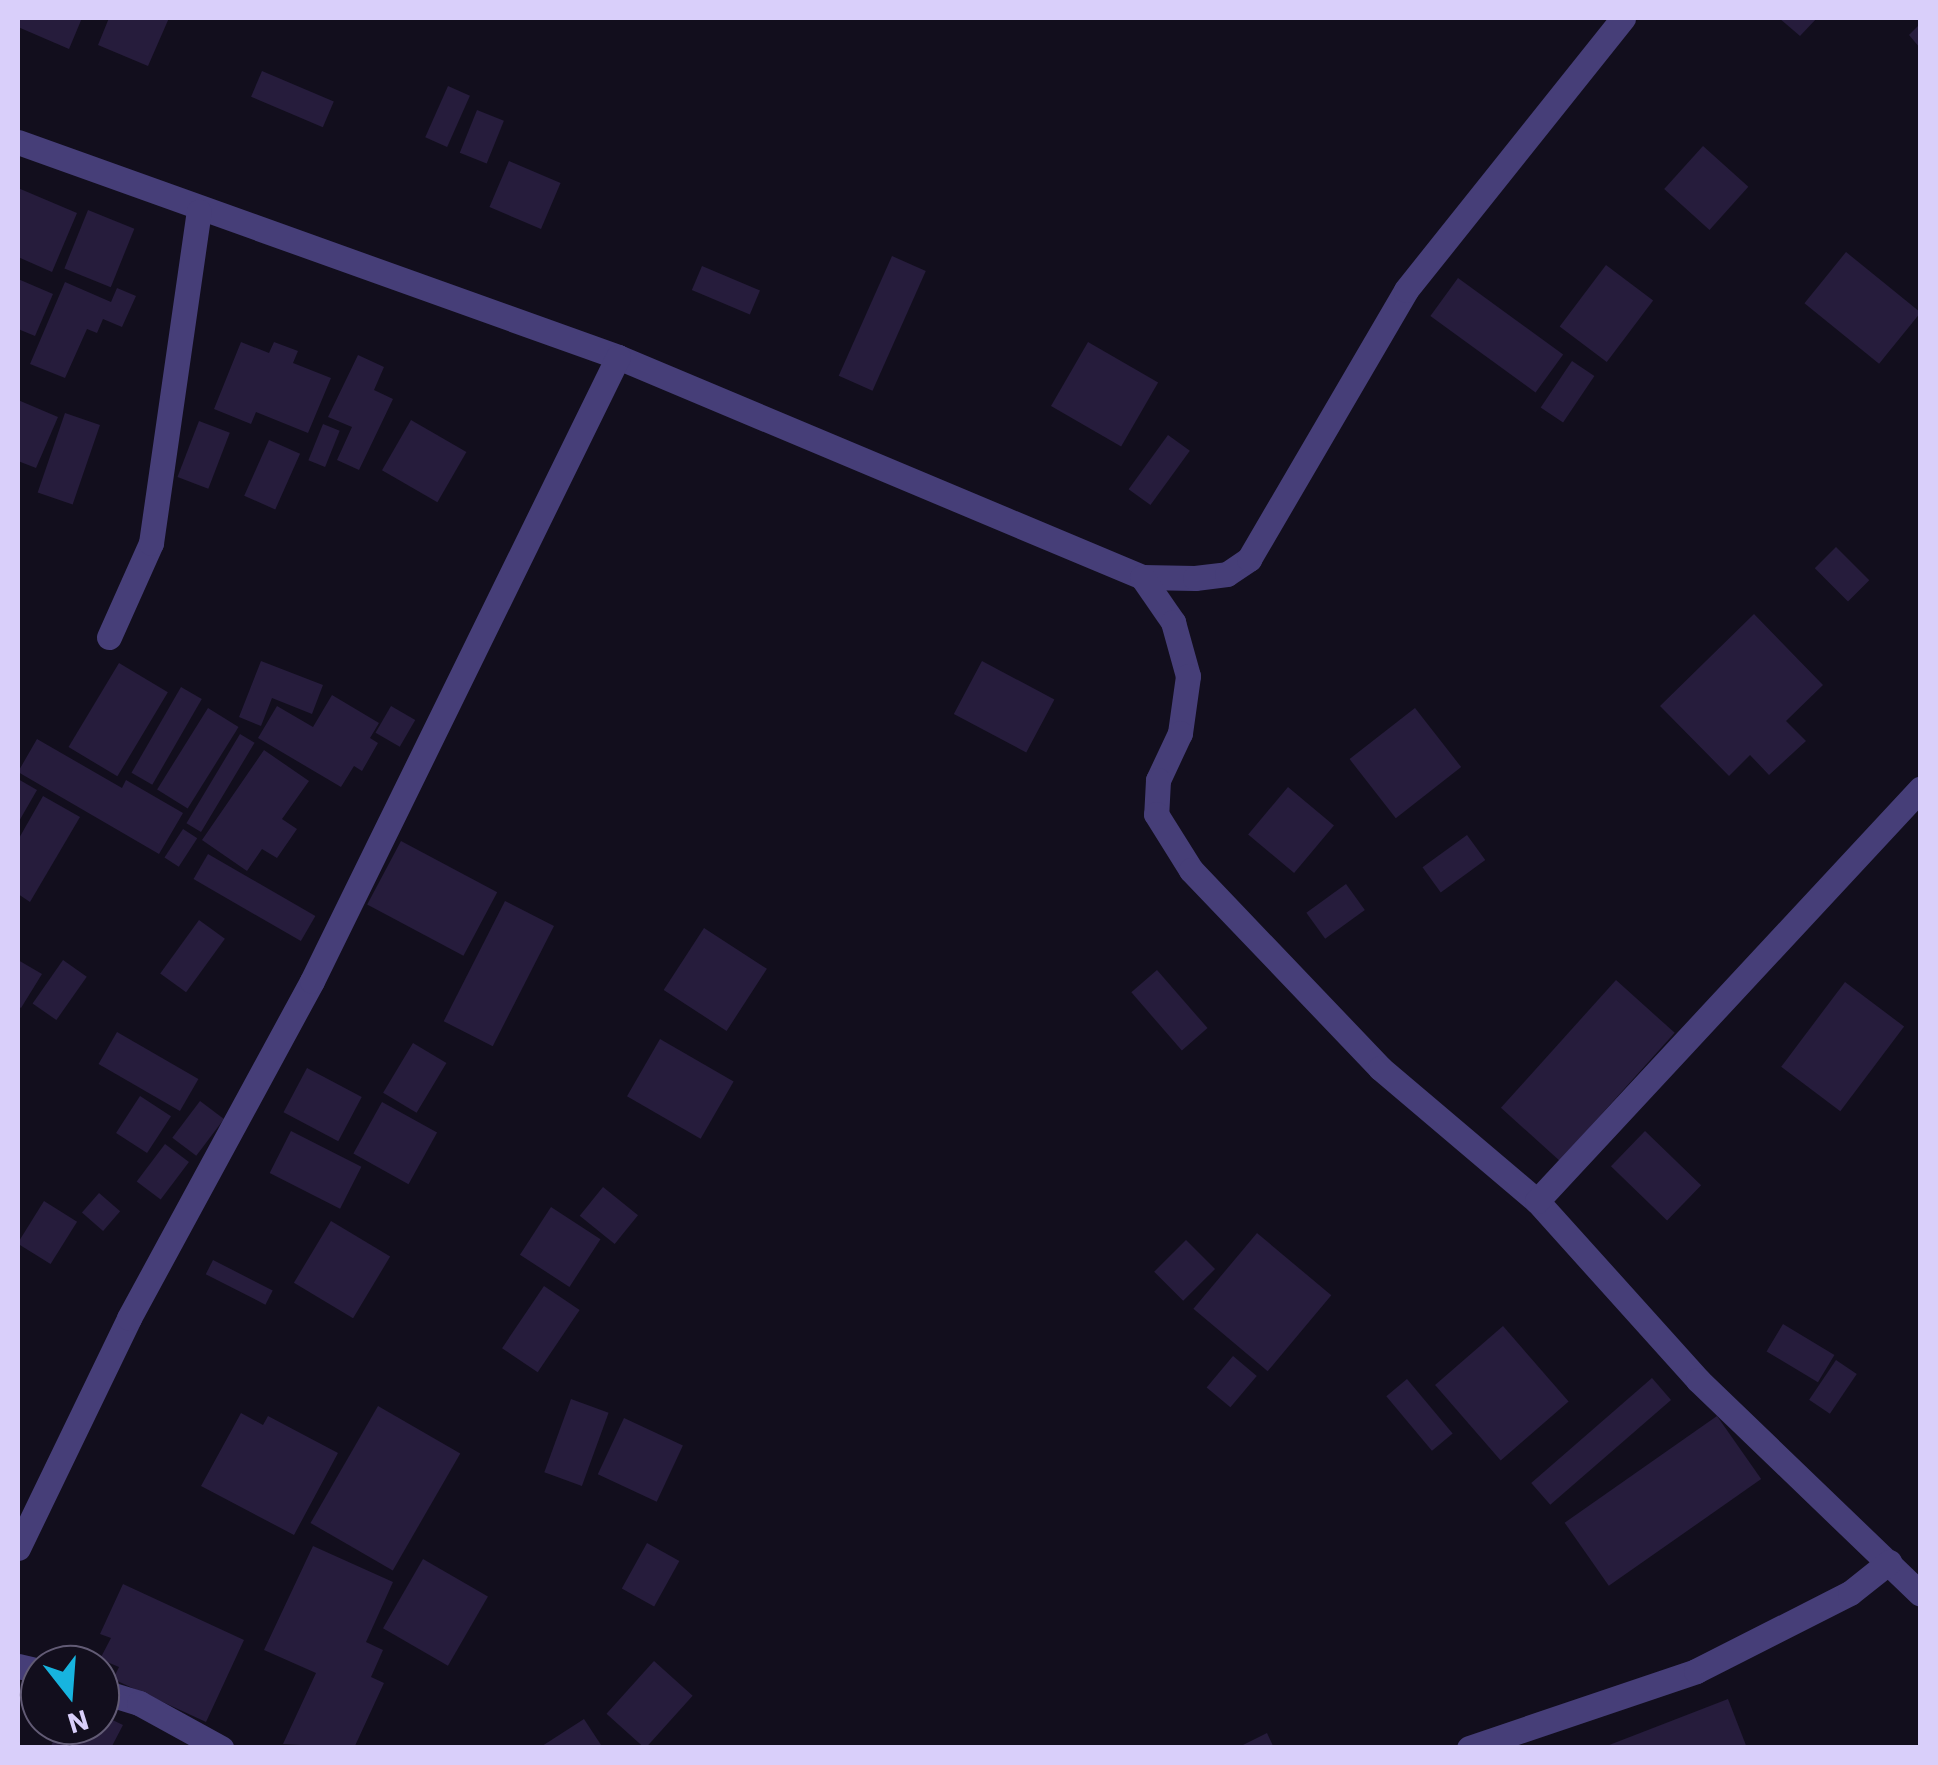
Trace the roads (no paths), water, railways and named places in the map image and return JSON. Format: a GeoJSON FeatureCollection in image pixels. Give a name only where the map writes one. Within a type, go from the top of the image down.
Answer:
{"type":"FeatureCollection","features":[{"type":"Feature","properties":{"kind":"street"},"geometry":{"type":"LineString","coordinates":[[18,142],[199,211],[618,357],[1142,577],[1226,574],[1249,559],[1406,290],[1624,18]]}},
{"type":"Feature","properties":{"kind":"street"},"geometry":{"type":"LineString","coordinates":[[109,637],[152,543],[199,211]]}},
{"type":"Feature","properties":{"kind":"street"},"geometry":{"type":"LineString","coordinates":[[18,1548],[128,1318],[312,982],[618,357]]}},
{"type":"Feature","properties":{"kind":"street"},"geometry":{"type":"LineString","coordinates":[[1142,577],[1172,622],[1188,676],[1180,733],[1158,780],[1156,814],[1170,843],[1380,1068],[1537,1202],[1698,1380],[1920,1594]]}},
{"type":"Feature","properties":{"kind":"street"},"geometry":{"type":"LineString","coordinates":[[1537,1202],[1920,789]]}},
{"type":"Feature","properties":{"kind":"street"},"geometry":{"type":"LineString","coordinates":[[1469,1748],[1696,1671],[1850,1593],[1889,1562]]}},
{"type":"Feature","properties":{"kind":"street"},"geometry":{"type":"LineString","coordinates":[[120,1697],[139,1703],[221,1748]]}}]}
